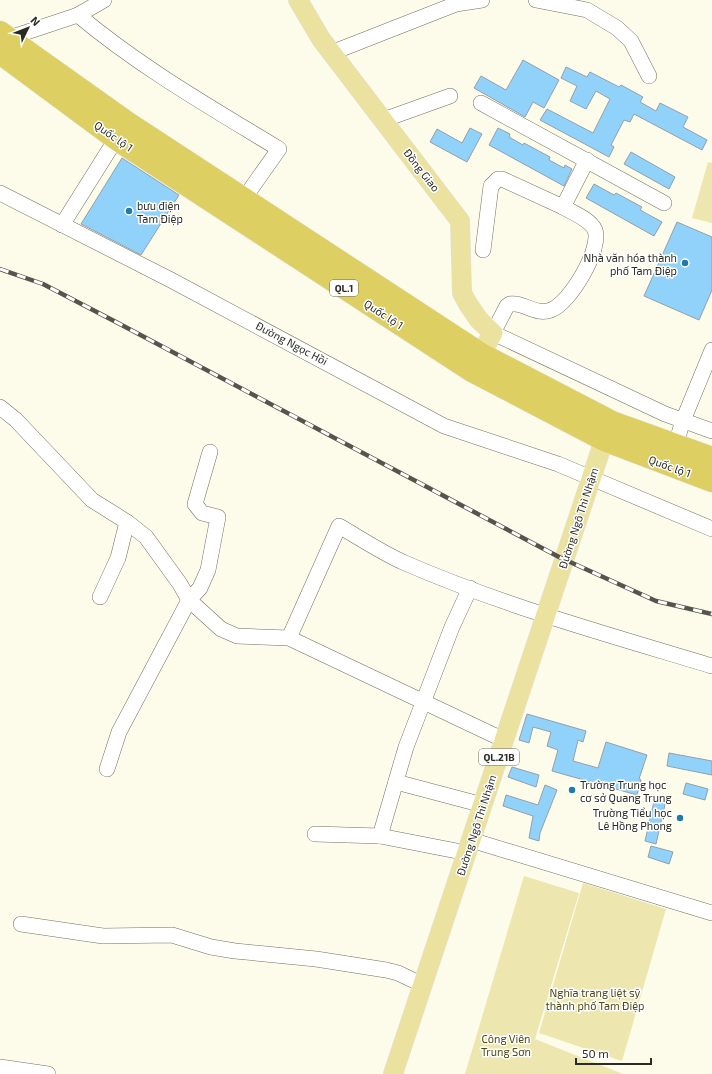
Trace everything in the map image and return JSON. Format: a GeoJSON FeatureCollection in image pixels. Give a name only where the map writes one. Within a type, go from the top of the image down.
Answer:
{"type":"FeatureCollection","features":[{"type":"Feature","properties":{"kind":"highway","name":"Quốc lộ 1"},"geometry":{"type":"LineString","coordinates":[[2,41],[116,139],[472,371],[607,431],[712,481]]}},
{"type":"Feature","properties":{"kind":"highway","name":"Quốc lộ 1"},"geometry":{"type":"LineString","coordinates":[[2,41],[243,200],[481,354],[607,431],[676,445],[712,458]]}},
{"type":"Feature","properties":{"kind":"main road","name":"Đồng Giao"},"geometry":{"type":"LineString","coordinates":[[298,0],[320,40],[460,221],[462,293],[479,320],[493,333]]}},
{"type":"Feature","properties":{"kind":"main road"},"geometry":{"type":"LineString","coordinates":[[481,354],[493,333]]}},
{"type":"Feature","properties":{"kind":"main road","name":"Đường Ngô Thì Nhậm"},"geometry":{"type":"LineString","coordinates":[[393,1074],[607,431]]}},
{"type":"Feature","properties":{"kind":"street"},"geometry":{"type":"LineString","coordinates":[[2,41],[78,15],[104,0]]}},
{"type":"Feature","properties":{"kind":"street"},"geometry":{"type":"LineString","coordinates":[[331,53],[455,2],[482,0]]}},
{"type":"Feature","properties":{"kind":"street"},"geometry":{"type":"LineString","coordinates":[[536,0],[589,5],[631,41],[649,76]]}},
{"type":"Feature","properties":{"kind":"street"},"geometry":{"type":"LineString","coordinates":[[78,15],[111,42],[149,69],[279,149],[243,200]]}},
{"type":"Feature","properties":{"kind":"street"},"geometry":{"type":"LineString","coordinates":[[383,120],[450,96]]}},
{"type":"Feature","properties":{"kind":"street"},"geometry":{"type":"LineString","coordinates":[[481,103],[664,203]]}},
{"type":"Feature","properties":{"kind":"street"},"geometry":{"type":"LineString","coordinates":[[62,225],[116,139]]}},
{"type":"Feature","properties":{"kind":"street"},"geometry":{"type":"LineString","coordinates":[[563,207],[587,160]]}},
{"type":"Feature","properties":{"kind":"street"},"geometry":{"type":"LineString","coordinates":[[483,250],[491,186],[498,179],[502,179],[563,207],[590,223],[596,236],[594,250],[574,290],[552,310],[543,312],[510,304],[507,306],[493,333],[665,414],[712,431]]}},
{"type":"Feature","properties":{"kind":"street","name":"Đường Ngọc Hồi"},"geometry":{"type":"LineString","coordinates":[[0,192],[171,280],[444,426],[558,464],[712,529]]}},
{"type":"Feature","properties":{"kind":"street"},"geometry":{"type":"LineString","coordinates":[[676,445],[683,420],[712,350]]}},
{"type":"Feature","properties":{"kind":"street"},"geometry":{"type":"LineString","coordinates":[[0,407],[16,420],[92,500],[127,522],[146,537],[180,584],[189,600],[221,629],[237,636],[289,638],[504,740]]}},
{"type":"Feature","properties":{"kind":"street"},"geometry":{"type":"LineString","coordinates":[[107,769],[119,732],[189,600],[200,588],[208,570],[218,517],[202,513],[195,504],[210,452]]}},
{"type":"Feature","properties":{"kind":"street"},"geometry":{"type":"LineString","coordinates":[[100,597],[118,558],[127,522]]}},
{"type":"Feature","properties":{"kind":"street"},"geometry":{"type":"LineString","coordinates":[[289,638],[339,526],[403,562],[470,588],[546,616],[712,666]]}},
{"type":"Feature","properties":{"kind":"street"},"geometry":{"type":"LineString","coordinates":[[380,836],[406,747],[452,627],[470,588]]}},
{"type":"Feature","properties":{"kind":"street"},"geometry":{"type":"LineString","coordinates":[[396,782],[483,804]]}},
{"type":"Feature","properties":{"kind":"street"},"geometry":{"type":"LineString","coordinates":[[315,834],[380,836],[469,847],[712,913]]}},
{"type":"Feature","properties":{"kind":"street"},"geometry":{"type":"LineString","coordinates":[[21,924],[103,936],[172,935],[211,947],[234,952],[316,959],[386,970],[398,973],[423,985]]}},
{"type":"Feature","properties":{"kind":"street"},"geometry":{"type":"LineString","coordinates":[[0,1067],[48,1074]]}},
{"type":"Feature","properties":{"kind":"green space"},"geometry":{"type":"Polygon","coordinates":[[[708,162],[712,163],[712,223],[692,218],[708,162]]]}},
{"type":"Feature","properties":{"kind":"green space","name":"Công Viên Trung Sơn"},"geometry":{"type":"Polygon","coordinates":[[[524,876],[579,893],[535,1039],[623,1074],[465,1074],[524,876]]]}},
{"type":"Feature","properties":{"kind":"green space","name":"Nghĩa trang liệt sỹ thành phố Tam Điệp"},"geometry":{"type":"Polygon","coordinates":[[[583,883],[666,909],[622,1061],[539,1033],[583,883]]]}},
{"type":"Feature","properties":{"kind":"building"},"geometry":{"type":"Polygon","coordinates":[[[523,60],[559,80],[544,108],[533,102],[525,117],[474,88],[481,76],[506,90],[523,60]]]}},
{"type":"Feature","properties":{"kind":"building"},"geometry":{"type":"Polygon","coordinates":[[[566,67],[587,77],[590,72],[619,87],[621,85],[643,97],[640,102],[656,111],[660,103],[688,117],[683,127],[707,140],[702,150],[634,114],[630,122],[624,120],[611,145],[614,147],[609,157],[540,120],[547,109],[593,133],[610,99],[596,91],[586,109],[570,101],[577,86],[561,78],[566,67]]]}},
{"type":"Feature","properties":{"kind":"building"},"geometry":{"type":"Polygon","coordinates":[[[470,128],[482,134],[467,162],[430,142],[437,129],[462,143],[470,128]]]}},
{"type":"Feature","properties":{"kind":"building"},"geometry":{"type":"Polygon","coordinates":[[[498,128],[510,134],[509,137],[523,145],[524,143],[550,157],[549,160],[564,168],[565,165],[572,169],[564,186],[489,145],[498,128]]]}},
{"type":"Feature","properties":{"kind":"building"},"geometry":{"type":"Polygon","coordinates":[[[631,152],[675,177],[669,189],[624,164],[631,152]]]}},
{"type":"Feature","properties":{"kind":"building","name":"bưu điện Tam Điệp"},"geometry":{"type":"Polygon","coordinates":[[[122,158],[179,195],[141,255],[81,224],[122,158]]]}},
{"type":"Feature","properties":{"kind":"building"},"geometry":{"type":"Polygon","coordinates":[[[594,184],[614,195],[616,193],[642,207],[640,210],[662,222],[654,236],[586,198],[594,184]]]}},
{"type":"Feature","properties":{"kind":"building","name":"Nhà văn hóa thành phố Tam Điệp"},"geometry":{"type":"Polygon","coordinates":[[[677,222],[712,237],[712,290],[699,320],[644,296],[677,222]]]}},
{"type":"Feature","properties":{"kind":"building"},"geometry":{"type":"Polygon","coordinates":[[[527,714],[586,731],[583,742],[578,740],[573,761],[598,768],[606,742],[647,755],[639,779],[641,780],[637,795],[552,771],[558,750],[547,746],[551,732],[533,727],[529,743],[519,740],[527,714]]]}},
{"type":"Feature","properties":{"kind":"building"},"geometry":{"type":"Polygon","coordinates":[[[669,753],[712,761],[712,775],[667,766],[669,753]]]}},
{"type":"Feature","properties":{"kind":"building"},"geometry":{"type":"Polygon","coordinates":[[[512,767],[539,775],[536,787],[508,777],[512,767]]]}},
{"type":"Feature","properties":{"kind":"building"},"geometry":{"type":"Polygon","coordinates":[[[686,783],[708,789],[705,800],[683,794],[686,783]]]}},
{"type":"Feature","properties":{"kind":"building"},"geometry":{"type":"Polygon","coordinates":[[[545,785],[557,790],[540,833],[539,841],[529,838],[533,816],[503,806],[506,795],[538,805],[545,785]]]}},
{"type":"Feature","properties":{"kind":"building","name":"Trường Tiểu học Lê Hồng Phong"},"geometry":{"type":"Polygon","coordinates":[[[655,797],[666,800],[656,844],[645,841],[655,797]]]}},
{"type":"Feature","properties":{"kind":"building"},"geometry":{"type":"Polygon","coordinates":[[[651,846],[673,852],[669,864],[648,857],[651,846]]]}},
{"type":"Feature","properties":{"kind":"railway"},"geometry":{"type":"LineString","coordinates":[[0,269],[43,284],[559,557],[656,601],[712,614]]}},
{"type":"Feature","properties":{"kind":"place","name":"bưu điện Tam Điệp"},"geometry":{"type":"Point","coordinates":[129,211]}},
{"type":"Feature","properties":{"kind":"place","name":"Nhà văn hóa thành phố Tam Điệp"},"geometry":{"type":"Point","coordinates":[685,263]}},
{"type":"Feature","properties":{"kind":"place","name":"Trường Trung học cơ sở Quang Trung"},"geometry":{"type":"Point","coordinates":[572,790]}},
{"type":"Feature","properties":{"kind":"place","name":"Trường Tiểu học Lê Hồng Phong"},"geometry":{"type":"Point","coordinates":[680,818]}}]}
